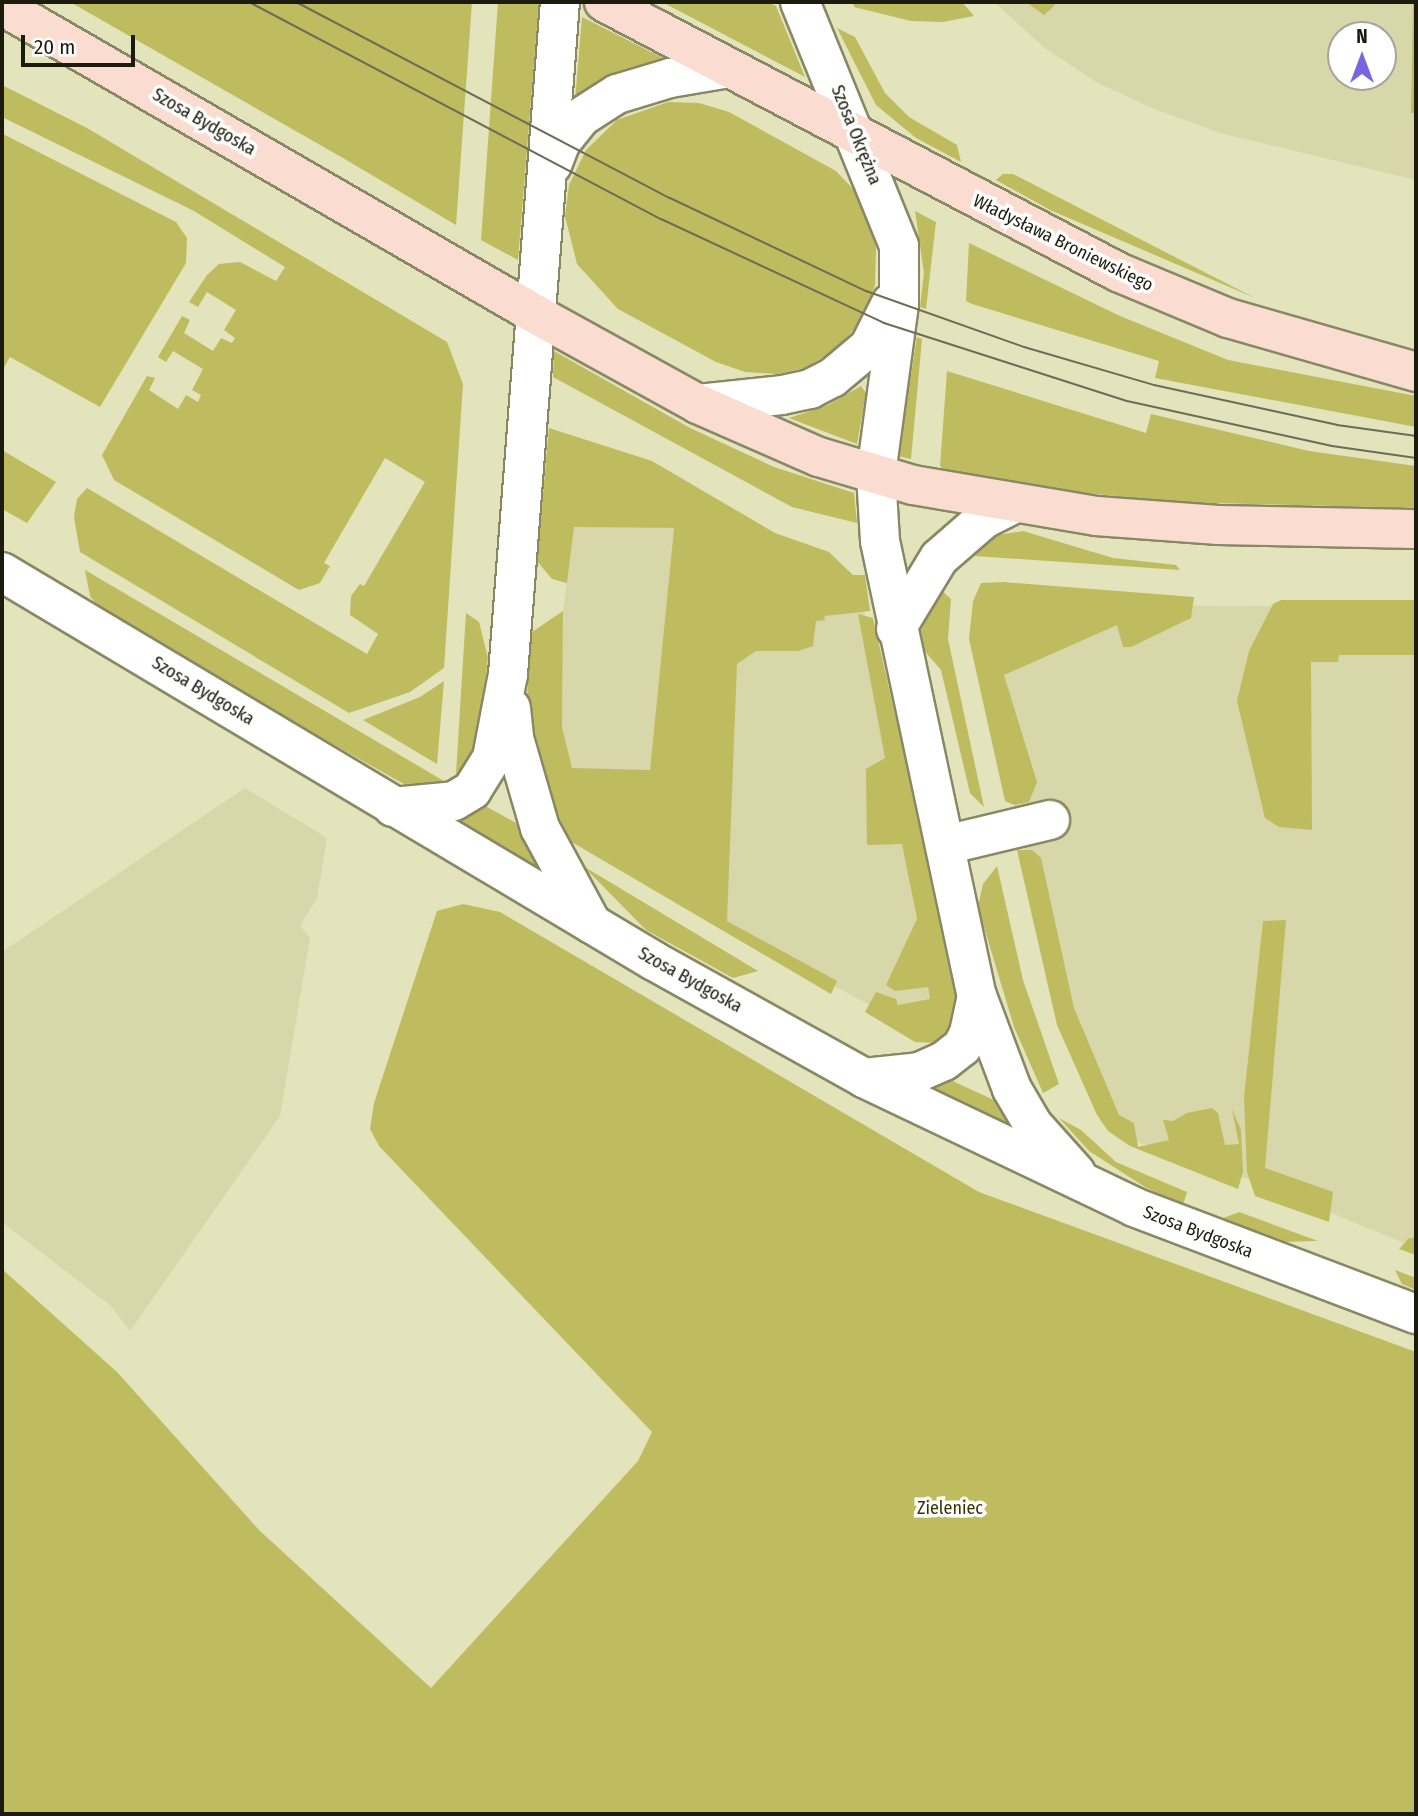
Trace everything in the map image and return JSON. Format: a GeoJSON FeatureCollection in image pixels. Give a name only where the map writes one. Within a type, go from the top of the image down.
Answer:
{"type":"FeatureCollection","features":[{"type":"Feature","properties":{"kind":"main road"},"geometry":{"type":"LineString","coordinates":[[604,2],[729,68]]}},
{"type":"Feature","properties":{"kind":"main road","name":"Szosa Bydgoska"},"geometry":{"type":"LineString","coordinates":[[2,6],[537,315],[698,404]]}},
{"type":"Feature","properties":{"kind":"main road","name":"Władysława Broniewskiego"},"geometry":{"type":"LineString","coordinates":[[729,68],[857,138],[1118,272],[1228,318],[1416,372]]}},
{"type":"Feature","properties":{"kind":"main road"},"geometry":{"type":"LineString","coordinates":[[698,404],[819,457],[876,475],[1012,505],[1219,525],[1416,529]]}},
{"type":"Feature","properties":{"kind":"street"},"geometry":{"type":"LineString","coordinates":[[393,807],[445,803],[472,790],[492,758],[508,674],[560,2]]}},
{"type":"Feature","properties":{"kind":"street","name":"Szosa Okrężna"},"geometry":{"type":"LineString","coordinates":[[800,2],[891,217],[901,271],[876,475],[880,544],[896,629],[977,996],[1012,1089],[1034,1125],[1090,1187]]}},
{"type":"Feature","properties":{"kind":"street"},"geometry":{"type":"LineString","coordinates":[[544,186],[561,142],[581,117],[617,94],[670,78],[729,68]]}},
{"type":"Feature","properties":{"kind":"street","name":"Szosa Okrężna"},"geometry":{"type":"LineString","coordinates":[[698,404],[810,389],[852,365],[884,323],[901,271]]}},
{"type":"Feature","properties":{"kind":"street"},"geometry":{"type":"LineString","coordinates":[[896,629],[939,558],[984,519],[1012,505]]}},
{"type":"Feature","properties":{"kind":"street","name":"Szosa Bydgoska"},"geometry":{"type":"LineString","coordinates":[[2,572],[393,807],[864,1078],[1090,1187],[1416,1314]]}},
{"type":"Feature","properties":{"kind":"street"},"geometry":{"type":"LineString","coordinates":[[508,674],[514,738],[528,794],[540,828],[593,924]]}},
{"type":"Feature","properties":{"kind":"street"},"geometry":{"type":"LineString","coordinates":[[945,845],[1050,820]]}},
{"type":"Feature","properties":{"kind":"street"},"geometry":{"type":"LineString","coordinates":[[864,1078],[919,1072],[944,1061],[962,1047],[969,1033],[977,996]]}},
{"type":"Feature","properties":{"kind":"shaded area"},"geometry":{"type":"Polygon","coordinates":[[[994,2],[1416,2],[1416,180],[1220,133],[1152,108],[1096,82],[1046,49],[994,2]]]}},
{"type":"Feature","properties":{"kind":"shaded area"},"geometry":{"type":"Polygon","coordinates":[[[574,527],[674,528],[650,771],[572,769],[562,727],[563,611],[574,527]]]}},
{"type":"Feature","properties":{"kind":"shaded area"},"geometry":{"type":"Polygon","coordinates":[[[677,594],[862,598],[937,1041],[652,888],[677,594]]]}},
{"type":"Feature","properties":{"kind":"shaded area"},"geometry":{"type":"Polygon","coordinates":[[[1040,605],[1416,607],[1416,1248],[1251,1180],[1129,1139],[1063,1009],[982,669],[1040,605]]]}},
{"type":"Feature","properties":{"kind":"shaded area"},"geometry":{"type":"Polygon","coordinates":[[[245,788],[327,838],[317,898],[300,926],[310,938],[280,1116],[130,1331],[111,1306],[2,1222],[2,952],[245,788]]]}},
{"type":"Feature","properties":{"kind":"green space"},"geometry":{"type":"Polygon","coordinates":[[[70,2],[472,2],[456,225],[343,158],[70,2]]]}},
{"type":"Feature","properties":{"kind":"green space"},"geometry":{"type":"Polygon","coordinates":[[[498,2],[539,2],[518,260],[481,240],[498,2]]]}},
{"type":"Feature","properties":{"kind":"green space"},"geometry":{"type":"Polygon","coordinates":[[[662,2],[767,2],[776,6],[805,77],[662,2]]]}},
{"type":"Feature","properties":{"kind":"green space"},"geometry":{"type":"Polygon","coordinates":[[[853,2],[962,2],[974,16],[943,22],[911,21],[854,7],[853,2]]]}},
{"type":"Feature","properties":{"kind":"green space"},"geometry":{"type":"Polygon","coordinates":[[[1026,2],[1051,2],[1055,5],[1044,15],[1026,2]]]}},
{"type":"Feature","properties":{"kind":"green space"},"geometry":{"type":"Polygon","coordinates":[[[1413,2],[1416,2],[1416,113],[1411,113],[1413,2]]]}},
{"type":"Feature","properties":{"kind":"green space"},"geometry":{"type":"Polygon","coordinates":[[[582,17],[663,59],[610,76],[575,100],[582,17]]]}},
{"type":"Feature","properties":{"kind":"green space"},"geometry":{"type":"Polygon","coordinates":[[[837,28],[855,37],[885,93],[909,117],[957,145],[961,162],[916,138],[876,105],[837,28]]]}},
{"type":"Feature","properties":{"kind":"green space"},"geometry":{"type":"Polygon","coordinates":[[[2,85],[87,128],[447,342],[463,384],[444,668],[410,692],[349,713],[80,552],[74,517],[77,499],[87,488],[367,654],[378,634],[350,615],[351,596],[360,584],[364,586],[425,482],[385,458],[324,563],[330,566],[320,583],[299,590],[114,480],[102,455],[147,376],[155,378],[149,390],[178,409],[186,395],[198,402],[201,395],[192,390],[203,369],[173,351],[166,362],[158,357],[182,316],[190,320],[184,333],[213,351],[221,338],[232,343],[235,338],[224,330],[236,310],[207,292],[198,307],[189,302],[207,275],[219,264],[240,262],[276,281],[285,267],[194,211],[2,117],[2,85]]]}},
{"type":"Feature","properties":{"kind":"green space"},"geometry":{"type":"Polygon","coordinates":[[[668,102],[699,103],[729,112],[836,171],[853,189],[870,219],[876,248],[875,285],[860,323],[835,350],[805,368],[778,374],[745,372],[716,362],[618,309],[577,264],[565,216],[569,185],[586,150],[617,120],[668,102]]]}},
{"type":"Feature","properties":{"kind":"green space"},"geometry":{"type":"Polygon","coordinates":[[[3,134],[176,222],[187,238],[186,263],[100,407],[10,357],[2,371],[3,134]]]}},
{"type":"Feature","properties":{"kind":"green space"},"geometry":{"type":"Polygon","coordinates":[[[1003,174],[1013,174],[1255,298],[1050,210],[996,180],[1003,174]]]}},
{"type":"Feature","properties":{"kind":"green space"},"geometry":{"type":"Polygon","coordinates":[[[915,211],[936,222],[926,309],[920,307],[924,273],[915,211]]]}},
{"type":"Feature","properties":{"kind":"green space"},"geometry":{"type":"Polygon","coordinates":[[[969,243],[1120,316],[1228,360],[1416,396],[1416,427],[1155,378],[1159,361],[972,304],[966,301],[969,243]]]}},
{"type":"Feature","properties":{"kind":"green space"},"geometry":{"type":"Polygon","coordinates":[[[917,337],[922,339],[911,459],[898,456],[917,337]]]}},
{"type":"Feature","properties":{"kind":"green space"},"geometry":{"type":"Polygon","coordinates":[[[554,351],[690,428],[774,467],[854,493],[857,523],[792,507],[553,377],[554,351]]]}},
{"type":"Feature","properties":{"kind":"green space"},"geometry":{"type":"Polygon","coordinates":[[[947,371],[1146,433],[1151,414],[1309,451],[1416,466],[1416,508],[1174,502],[1048,489],[944,470],[940,466],[947,371]]]}},
{"type":"Feature","properties":{"kind":"green space"},"geometry":{"type":"Polygon","coordinates":[[[861,386],[866,393],[857,444],[789,418],[828,405],[861,386]]]}},
{"type":"Feature","properties":{"kind":"green space"},"geometry":{"type":"Polygon","coordinates":[[[549,428],[652,461],[775,533],[829,552],[853,575],[865,575],[870,611],[824,616],[825,620],[816,621],[813,646],[798,651],[756,651],[737,664],[727,921],[837,981],[831,994],[570,841],[541,776],[531,732],[527,696],[532,632],[563,611],[562,727],[572,768],[650,770],[674,528],[574,527],[567,583],[552,579],[537,561],[549,428]]]}},
{"type":"Feature","properties":{"kind":"green space"},"geometry":{"type":"Polygon","coordinates":[[[2,450],[56,482],[27,523],[2,509],[2,450]]]}},
{"type":"Feature","properties":{"kind":"green space"},"geometry":{"type":"Polygon","coordinates":[[[1023,531],[1113,558],[1176,565],[1180,570],[975,556],[992,536],[1023,531]]]}},
{"type":"Feature","properties":{"kind":"green space"},"geometry":{"type":"Polygon","coordinates":[[[85,570],[449,784],[411,788],[105,616],[90,596],[85,570]]]}},
{"type":"Feature","properties":{"kind":"green space"},"geometry":{"type":"Polygon","coordinates":[[[1003,582],[1194,597],[1191,618],[1131,647],[1123,647],[1117,625],[1004,675],[1037,782],[1029,802],[1014,805],[1005,801],[969,639],[973,601],[981,583],[1003,582]]]}},
{"type":"Feature","properties":{"kind":"green space"},"geometry":{"type":"Polygon","coordinates":[[[936,585],[951,599],[948,639],[984,807],[970,793],[941,670],[923,649],[920,637],[925,607],[936,585]]]}},
{"type":"Feature","properties":{"kind":"green space"},"geometry":{"type":"Polygon","coordinates":[[[1281,600],[1416,600],[1416,655],[1339,655],[1338,662],[1311,662],[1312,830],[1279,827],[1265,818],[1237,701],[1249,651],[1273,604],[1281,600]]]}},
{"type":"Feature","properties":{"kind":"green space"},"geometry":{"type":"Polygon","coordinates":[[[466,613],[479,622],[488,658],[475,762],[456,774],[466,613]]]}},
{"type":"Feature","properties":{"kind":"green space"},"geometry":{"type":"Polygon","coordinates":[[[858,614],[873,618],[959,993],[955,1028],[939,1043],[915,1042],[865,1012],[876,992],[896,999],[898,1005],[930,999],[928,987],[895,991],[886,985],[917,919],[902,844],[867,845],[866,769],[885,758],[858,614]]]}},
{"type":"Feature","properties":{"kind":"green space"},"geometry":{"type":"Polygon","coordinates":[[[444,681],[437,764],[363,720],[420,697],[444,681]]]}},
{"type":"Feature","properties":{"kind":"green space"},"geometry":{"type":"Polygon","coordinates":[[[480,803],[516,823],[541,864],[539,869],[455,819],[480,803]]]}},
{"type":"Feature","properties":{"kind":"green space"},"geometry":{"type":"Polygon","coordinates":[[[1017,850],[1032,850],[1041,858],[1074,1008],[1119,1115],[1134,1123],[1138,1147],[1169,1140],[1163,1120],[1173,1121],[1187,1113],[1212,1108],[1218,1113],[1225,1145],[1239,1144],[1232,1109],[1241,1130],[1243,1172],[1238,1189],[1130,1146],[1108,1131],[1097,1115],[1057,1025],[1017,850]]]}},
{"type":"Feature","properties":{"kind":"green space"},"geometry":{"type":"Polygon","coordinates":[[[583,866],[758,971],[733,978],[646,930],[583,866]]]}},
{"type":"Feature","properties":{"kind":"green space"},"geometry":{"type":"Polygon","coordinates":[[[997,866],[1023,980],[1059,1084],[1043,1093],[1014,1027],[978,907],[983,884],[997,866]]]}},
{"type":"Feature","properties":{"kind":"green space","name":"Zieleniec"},"geometry":{"type":"Polygon","coordinates":[[[463,904],[500,912],[979,1192],[1416,1352],[1416,1814],[2,1814],[2,1269],[117,1372],[259,1530],[431,1688],[638,1461],[652,1432],[379,1146],[370,1129],[374,1103],[437,911],[463,904]]]}},
{"type":"Feature","properties":{"kind":"green space"},"geometry":{"type":"Polygon","coordinates":[[[1286,920],[1265,1168],[1333,1192],[1329,1222],[1255,1196],[1247,1172],[1244,1097],[1263,921],[1286,920]]]}},
{"type":"Feature","properties":{"kind":"green space"},"geometry":{"type":"Polygon","coordinates":[[[944,1077],[998,1102],[1017,1132],[923,1085],[944,1077]]]}},
{"type":"Feature","properties":{"kind":"green space"},"geometry":{"type":"Polygon","coordinates":[[[1059,1118],[1081,1130],[1116,1162],[1187,1192],[1183,1205],[1145,1187],[1089,1151],[1059,1118]]]}},
{"type":"Feature","properties":{"kind":"green space"},"geometry":{"type":"Polygon","coordinates":[[[1239,1212],[1318,1241],[1280,1242],[1218,1220],[1239,1212]]]}},
{"type":"Feature","properties":{"kind":"green space"},"geometry":{"type":"Polygon","coordinates":[[[1416,1237],[1416,1255],[1399,1249],[1408,1239],[1416,1237]]]}},
{"type":"Feature","properties":{"kind":"green space"},"geometry":{"type":"Polygon","coordinates":[[[1395,1270],[1416,1278],[1416,1290],[1402,1284],[1395,1270]]]}},
{"type":"Feature","properties":{"kind":"tram line"},"geometry":{"type":"LineString","coordinates":[[249,2],[661,219],[884,323],[1127,401],[1332,446],[1416,458]]}},
{"type":"Feature","properties":{"kind":"tram line"},"geometry":{"type":"LineString","coordinates":[[296,2],[670,198],[866,291],[1024,347],[1154,385],[1337,425],[1416,436]]}}]}
